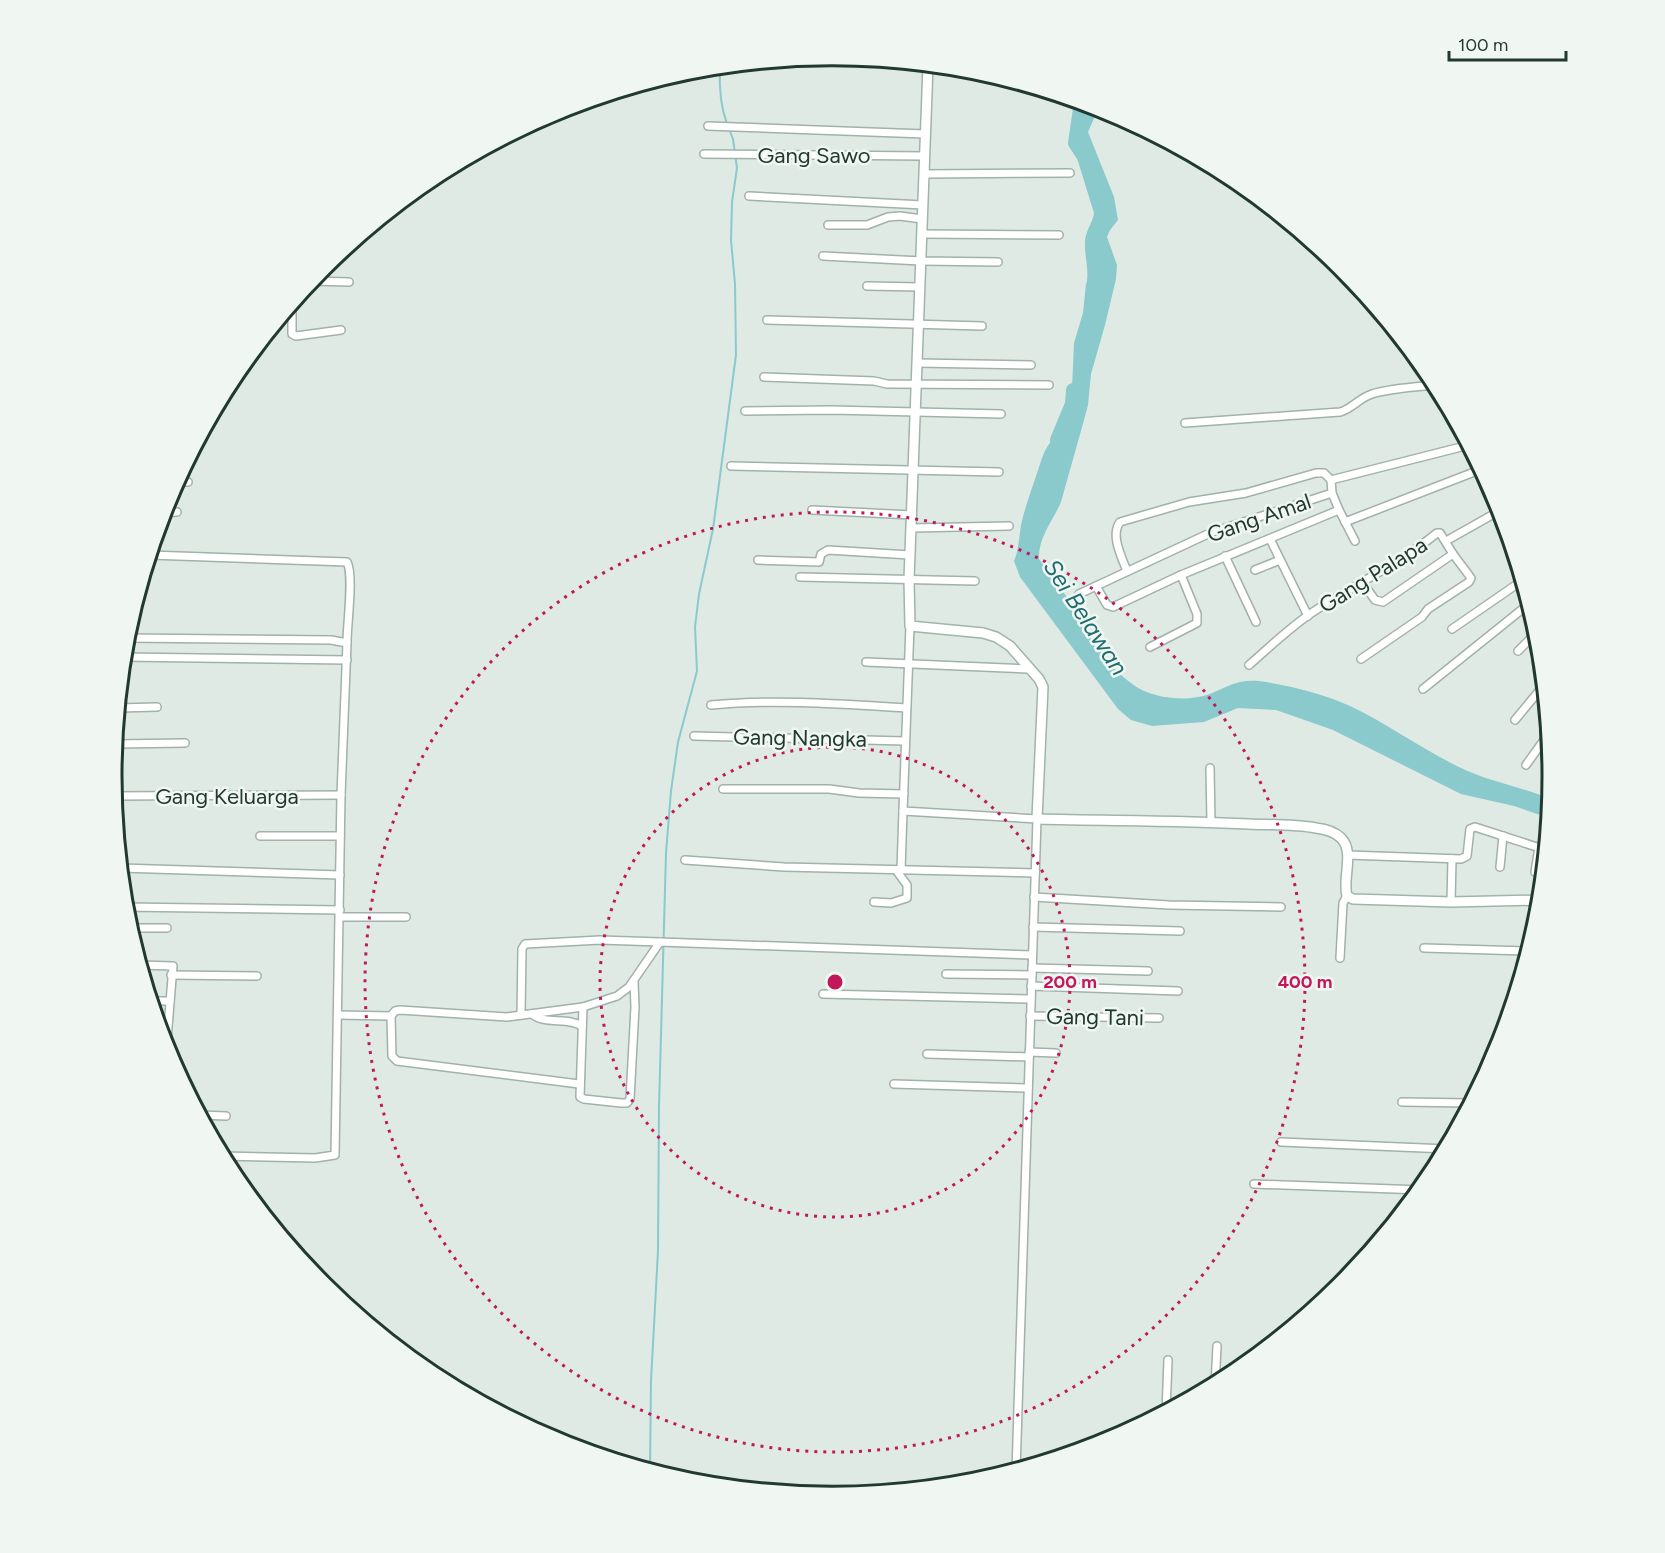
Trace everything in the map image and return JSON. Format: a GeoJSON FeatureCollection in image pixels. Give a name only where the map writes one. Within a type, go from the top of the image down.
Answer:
{"type":"FeatureCollection","features":[{"type":"Feature","properties":{"kind":"street"},"geometry":{"type":"LineString","coordinates":[[874,902],[891,903],[907,898],[907,885],[899,870],[904,794],[910,626],[909,580],[928,72]]}},
{"type":"Feature","properties":{"kind":"street"},"geometry":{"type":"LineString","coordinates":[[708,126],[925,134]]}},
{"type":"Feature","properties":{"kind":"street","name":"Gang Sawo"},"geometry":{"type":"LineString","coordinates":[[704,154],[924,156]]}},
{"type":"Feature","properties":{"kind":"street"},"geometry":{"type":"LineString","coordinates":[[924,174],[1070,173]]}},
{"type":"Feature","properties":{"kind":"street"},"geometry":{"type":"LineString","coordinates":[[749,196],[922,205]]}},
{"type":"Feature","properties":{"kind":"street"},"geometry":{"type":"LineString","coordinates":[[828,225],[867,225],[888,217],[900,216],[922,219]]}},
{"type":"Feature","properties":{"kind":"street"},"geometry":{"type":"LineString","coordinates":[[921,234],[1059,235]]}},
{"type":"Feature","properties":{"kind":"street"},"geometry":{"type":"LineString","coordinates":[[823,256],[998,262]]}},
{"type":"Feature","properties":{"kind":"street"},"geometry":{"type":"LineString","coordinates":[[323,281],[350,282]]}},
{"type":"Feature","properties":{"kind":"street"},"geometry":{"type":"LineString","coordinates":[[867,286],[920,287]]}},
{"type":"Feature","properties":{"kind":"street"},"geometry":{"type":"LineString","coordinates":[[292,315],[292,334],[296,336],[341,330]]}},
{"type":"Feature","properties":{"kind":"street"},"geometry":{"type":"LineString","coordinates":[[767,320],[982,326]]}},
{"type":"Feature","properties":{"kind":"street"},"geometry":{"type":"LineString","coordinates":[[917,363],[1031,365]]}},
{"type":"Feature","properties":{"kind":"street"},"geometry":{"type":"LineString","coordinates":[[764,377],[867,380],[884,384],[1049,386]]}},
{"type":"Feature","properties":{"kind":"street"},"geometry":{"type":"LineString","coordinates":[[1185,423],[1340,412],[1350,409],[1356,402],[1370,394],[1426,386]]}},
{"type":"Feature","properties":{"kind":"street"},"geometry":{"type":"LineString","coordinates":[[745,411],[832,410],[1001,414]]}},
{"type":"Feature","properties":{"kind":"street","name":"Gang Amal"},"geometry":{"type":"LineString","coordinates":[[1079,594],[1210,533],[1332,493],[1331,480],[1462,447]]}},
{"type":"Feature","properties":{"kind":"street"},"geometry":{"type":"LineString","coordinates":[[731,466],[999,472]]}},
{"type":"Feature","properties":{"kind":"street"},"geometry":{"type":"LineString","coordinates":[[1345,522],[1474,472]]}},
{"type":"Feature","properties":{"kind":"street"},"geometry":{"type":"LineString","coordinates":[[1127,571],[1119,550],[1116,528],[1120,522],[1189,502],[1246,493],[1316,473],[1324,473],[1331,480]]}},
{"type":"Feature","properties":{"kind":"street"},"geometry":{"type":"LineString","coordinates":[[1332,493],[1355,541]]}},
{"type":"Feature","properties":{"kind":"street"},"geometry":{"type":"LineString","coordinates":[[812,510],[912,515]]}},
{"type":"Feature","properties":{"kind":"street"},"geometry":{"type":"LineString","coordinates":[[1096,586],[1107,605],[1112,608],[1181,575],[1339,510]]}},
{"type":"Feature","properties":{"kind":"street","name":"Gang Palapa"},"geometry":{"type":"LineString","coordinates":[[1249,665],[1308,616],[1363,583],[1437,533],[1440,533],[1446,541],[1493,515]]}},
{"type":"Feature","properties":{"kind":"street"},"geometry":{"type":"LineString","coordinates":[[911,528],[1009,526]]}},
{"type":"Feature","properties":{"kind":"street"},"geometry":{"type":"LineString","coordinates":[[1270,539],[1308,616]]}},
{"type":"Feature","properties":{"kind":"street"},"geometry":{"type":"LineString","coordinates":[[1361,659],[1469,582],[1471,578],[1446,541]]}},
{"type":"Feature","properties":{"kind":"street"},"geometry":{"type":"LineString","coordinates":[[758,560],[819,562],[821,554],[828,550],[910,555]]}},
{"type":"Feature","properties":{"kind":"street"},"geometry":{"type":"LineString","coordinates":[[1363,583],[1375,600],[1383,602],[1453,554]]}},
{"type":"Feature","properties":{"kind":"street"},"geometry":{"type":"LineString","coordinates":[[158,555],[347,562],[349,565],[340,836],[335,1155],[315,1158],[233,1156]]}},
{"type":"Feature","properties":{"kind":"street"},"geometry":{"type":"LineString","coordinates":[[1226,556],[1256,622]]}},
{"type":"Feature","properties":{"kind":"street"},"geometry":{"type":"LineString","coordinates":[[1255,570],[1280,560]]}},
{"type":"Feature","properties":{"kind":"street"},"geometry":{"type":"LineString","coordinates":[[1150,647],[1197,623],[1197,614],[1181,575]]}},
{"type":"Feature","properties":{"kind":"street"},"geometry":{"type":"LineString","coordinates":[[800,577],[975,581]]}},
{"type":"Feature","properties":{"kind":"street"},"geometry":{"type":"LineString","coordinates":[[1452,629],[1516,585]]}},
{"type":"Feature","properties":{"kind":"street"},"geometry":{"type":"LineString","coordinates":[[1423,689],[1523,609]]}},
{"type":"Feature","properties":{"kind":"street"},"geometry":{"type":"LineString","coordinates":[[910,626],[983,633],[996,637],[1010,646],[1043,687],[1036,819],[1016,1463]]}},
{"type":"Feature","properties":{"kind":"street"},"geometry":{"type":"LineString","coordinates":[[136,638],[346,642]]}},
{"type":"Feature","properties":{"kind":"street"},"geometry":{"type":"LineString","coordinates":[[1518,651],[1529,640]]}},
{"type":"Feature","properties":{"kind":"street"},"geometry":{"type":"LineString","coordinates":[[133,657],[346,660]]}},
{"type":"Feature","properties":{"kind":"street"},"geometry":{"type":"LineString","coordinates":[[866,662],[908,662],[1029,669]]}},
{"type":"Feature","properties":{"kind":"street"},"geometry":{"type":"LineString","coordinates":[[1515,720],[1538,693]]}},
{"type":"Feature","properties":{"kind":"street"},"geometry":{"type":"LineString","coordinates":[[711,705],[750,701],[814,702],[906,708]]}},
{"type":"Feature","properties":{"kind":"street"},"geometry":{"type":"LineString","coordinates":[[126,708],[157,707]]}},
{"type":"Feature","properties":{"kind":"street","name":"Gang Nangka"},"geometry":{"type":"LineString","coordinates":[[694,736],[905,741]]}},
{"type":"Feature","properties":{"kind":"street"},"geometry":{"type":"LineString","coordinates":[[123,744],[185,743]]}},
{"type":"Feature","properties":{"kind":"street"},"geometry":{"type":"LineString","coordinates":[[1526,765],[1542,743]]}},
{"type":"Feature","properties":{"kind":"street"},"geometry":{"type":"LineString","coordinates":[[1210,768],[1211,822]]}},
{"type":"Feature","properties":{"kind":"street"},"geometry":{"type":"LineString","coordinates":[[723,789],[829,789],[859,793],[904,794]]}},
{"type":"Feature","properties":{"kind":"street","name":"Gang Keluarga"},"geometry":{"type":"LineString","coordinates":[[123,796],[341,795]]}},
{"type":"Feature","properties":{"kind":"street"},"geometry":{"type":"LineString","coordinates":[[903,811],[1036,819],[1211,822],[1314,827],[1327,830],[1346,843],[1348,855],[1345,889],[1347,896],[1343,903],[1340,958]]}},
{"type":"Feature","properties":{"kind":"street"},"geometry":{"type":"LineString","coordinates":[[1348,855],[1401,855],[1461,859],[1467,856],[1470,829],[1475,827],[1539,848]]}},
{"type":"Feature","properties":{"kind":"street"},"geometry":{"type":"LineString","coordinates":[[260,836],[340,836]]}},
{"type":"Feature","properties":{"kind":"street"},"geometry":{"type":"LineString","coordinates":[[1500,867],[1503,836]]}},
{"type":"Feature","properties":{"kind":"street"},"geometry":{"type":"LineString","coordinates":[[1451,902],[1452,859]]}},
{"type":"Feature","properties":{"kind":"street"},"geometry":{"type":"LineString","coordinates":[[685,860],[784,867],[1035,873]]}},
{"type":"Feature","properties":{"kind":"street"},"geometry":{"type":"LineString","coordinates":[[128,868],[340,875]]}},
{"type":"Feature","properties":{"kind":"street"},"geometry":{"type":"LineString","coordinates":[[1347,896],[1358,900],[1451,902],[1532,900]]}},
{"type":"Feature","properties":{"kind":"street"},"geometry":{"type":"LineString","coordinates":[[1034,897],[1169,905],[1281,907]]}},
{"type":"Feature","properties":{"kind":"street"},"geometry":{"type":"LineString","coordinates":[[135,907],[406,917]]}},
{"type":"Feature","properties":{"kind":"street"},"geometry":{"type":"LineString","coordinates":[[1033,927],[1180,931]]}},
{"type":"Feature","properties":{"kind":"street"},"geometry":{"type":"LineString","coordinates":[[139,928],[167,928]]}},
{"type":"Feature","properties":{"kind":"street"},"geometry":{"type":"LineString","coordinates":[[521,1015],[522,949],[525,944],[600,940],[1032,955]]}},
{"type":"Feature","properties":{"kind":"street"},"geometry":{"type":"LineString","coordinates":[[579,1084],[397,1061],[392,1056],[391,1016],[395,1011],[400,1010],[485,1016],[521,1015],[583,1008],[617,996],[634,982],[662,942]]}},
{"type":"Feature","properties":{"kind":"street"},"geometry":{"type":"LineString","coordinates":[[1424,948],[1521,951]]}},
{"type":"Feature","properties":{"kind":"street"},"geometry":{"type":"LineString","coordinates":[[148,965],[173,966],[167,1023]]}},
{"type":"Feature","properties":{"kind":"street"},"geometry":{"type":"LineString","coordinates":[[946,974],[1148,970]]}},
{"type":"Feature","properties":{"kind":"street"},"geometry":{"type":"LineString","coordinates":[[171,975],[257,976]]}},
{"type":"Feature","properties":{"kind":"street"},"geometry":{"type":"LineString","coordinates":[[583,1008],[580,1097],[627,1103],[630,1099],[635,1008],[634,982]]}},
{"type":"Feature","properties":{"kind":"street"},"geometry":{"type":"LineString","coordinates":[[1031,986],[1178,991]]}},
{"type":"Feature","properties":{"kind":"street"},"geometry":{"type":"LineString","coordinates":[[823,994],[1031,999]]}},
{"type":"Feature","properties":{"kind":"street"},"geometry":{"type":"LineString","coordinates":[[159,1001],[170,1001]]}},
{"type":"Feature","properties":{"kind":"street"},"geometry":{"type":"LineString","coordinates":[[532,1014],[539,1019],[582,1026]]}},
{"type":"Feature","properties":{"kind":"street"},"geometry":{"type":"LineString","coordinates":[[338,1015],[391,1016]]}},
{"type":"Feature","properties":{"kind":"street","name":"Gang Tani"},"geometry":{"type":"LineString","coordinates":[[1030,1016],[1159,1018]]}},
{"type":"Feature","properties":{"kind":"street"},"geometry":{"type":"LineString","coordinates":[[927,1054],[1056,1053]]}},
{"type":"Feature","properties":{"kind":"street"},"geometry":{"type":"LineString","coordinates":[[894,1084],[1028,1088]]}},
{"type":"Feature","properties":{"kind":"street"},"geometry":{"type":"LineString","coordinates":[[1402,1102],[1464,1103]]}},
{"type":"Feature","properties":{"kind":"street"},"geometry":{"type":"LineString","coordinates":[[208,1115],[226,1116]]}},
{"type":"Feature","properties":{"kind":"street"},"geometry":{"type":"LineString","coordinates":[[1281,1142],[1437,1149]]}},
{"type":"Feature","properties":{"kind":"street"},"geometry":{"type":"LineString","coordinates":[[1254,1184],[1410,1190]]}},
{"type":"Feature","properties":{"kind":"street"},"geometry":{"type":"LineString","coordinates":[[1216,1374],[1217,1346]]}},
{"type":"Feature","properties":{"kind":"street"},"geometry":{"type":"LineString","coordinates":[[1166,1404],[1168,1360]]}},
{"type":"Feature","properties":{"kind":"water","name":"Sei Belawan"},"geometry":{"type":"Polygon","coordinates":[[[1079,111],[1095,117],[1088,132],[1114,197],[1118,220],[1107,237],[1117,265],[1116,279],[1091,374],[1084,420],[1061,502],[1043,536],[1039,559],[1063,591],[1088,633],[1123,677],[1152,694],[1171,698],[1191,698],[1210,694],[1236,683],[1257,681],[1319,694],[1364,713],[1461,768],[1542,796],[1541,815],[1514,806],[1461,794],[1333,730],[1276,710],[1238,708],[1204,722],[1152,726],[1131,720],[1118,709],[1020,577],[1014,561],[1025,508],[1042,458],[1071,411],[1074,343],[1083,313],[1086,284],[1094,264],[1096,241],[1104,212],[1098,202],[1098,187],[1082,151],[1078,133],[1079,111]]]}},
{"type":"Feature","properties":{"kind":"waterway"},"geometry":{"type":"LineString","coordinates":[[720,75],[720,96],[727,124]]}},
{"type":"Feature","properties":{"kind":"waterway","name":"Sei Belawan"},"geometry":{"type":"LineString","coordinates":[[1080,111],[1075,143],[1084,157],[1101,212],[1092,241],[1094,281]]}},
{"type":"Feature","properties":{"kind":"waterway"},"geometry":{"type":"LineString","coordinates":[[650,1463],[651,1381],[658,1251],[659,1107],[666,853],[678,742],[697,671],[695,627],[699,594],[713,529],[736,355],[735,284],[731,240],[732,202],[737,168],[733,139],[729,129]]}},
{"type":"Feature","properties":{"kind":"waterway","name":"Sei Belawan"},"geometry":{"type":"LineString","coordinates":[[1057,440],[1072,404],[1073,390]]}}]}
